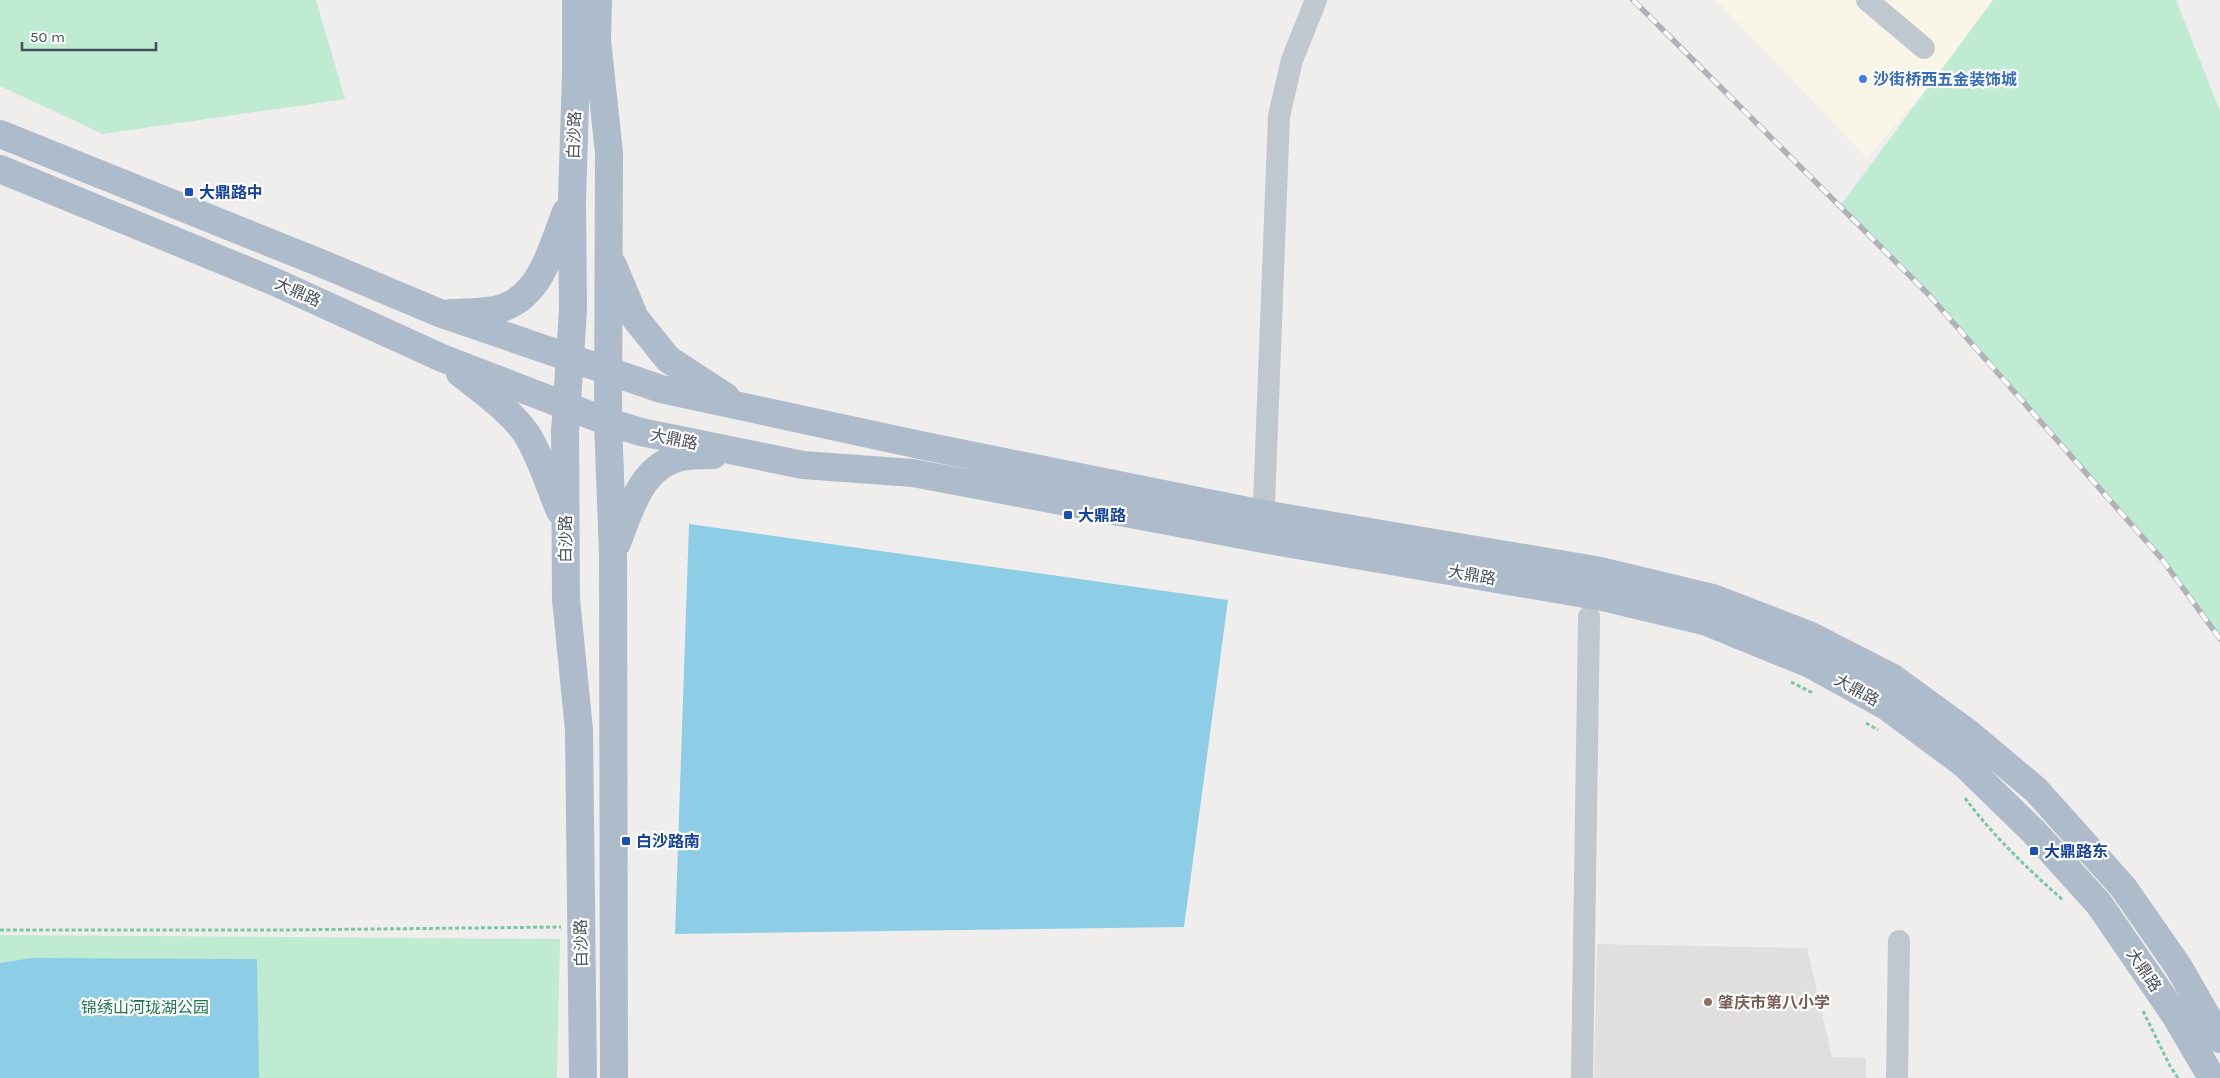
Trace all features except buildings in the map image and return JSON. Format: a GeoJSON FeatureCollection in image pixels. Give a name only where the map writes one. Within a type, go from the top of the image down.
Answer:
{"type":"FeatureCollection","features":[{"type":"Feature","properties":{"kind":"main road","name":"白沙路"},"geometry":{"type":"LineString","coordinates":[[576,0],[572,199],[573,310],[565,406],[566,599],[579,730],[583,1078]]}},
{"type":"Feature","properties":{"kind":"main road","name":"白沙路"},"geometry":{"type":"LineString","coordinates":[[598,0],[598,40],[608,154],[608,422],[613,554],[614,1078]]}},
{"type":"Feature","properties":{"kind":"main road","name":"大鼎路"},"geometry":{"type":"LineString","coordinates":[[0,134],[442,314],[660,389],[1263,527],[1602,597],[1707,622],[1810,664],[1886,706],[1964,764],[2034,832],[2099,904],[2175,1015],[2212,1078]]}},
{"type":"Feature","properties":{"kind":"main road","name":"大鼎路"},"geometry":{"type":"LineString","coordinates":[[0,169],[275,282],[442,358],[608,422],[641,432],[803,465],[913,473],[1263,527],[1600,571],[1713,598],[1809,635],[1893,678],[1966,732],[2036,790],[2123,887],[2178,966],[2220,1039]]}},
{"type":"Feature","properties":{"kind":"main road"},"geometry":{"type":"LineString","coordinates":[[442,314],[503,307],[520,299],[535,285],[572,199]]}},
{"type":"Feature","properties":{"kind":"main road"},"geometry":{"type":"LineString","coordinates":[[607,251],[635,318],[668,359],[740,406]]}},
{"type":"Feature","properties":{"kind":"main road"},"geometry":{"type":"LineString","coordinates":[[442,358],[499,405],[526,433],[537,454],[566,524]]}},
{"type":"Feature","properties":{"kind":"main road"},"geometry":{"type":"LineString","coordinates":[[613,554],[638,490],[650,475],[664,464],[681,457],[737,453]]}},
{"type":"Feature","properties":{"kind":"main road"},"geometry":{"type":"LineString","coordinates":[[2178,966],[2220,1016]]}},
{"type":"Feature","properties":{"kind":"street"},"geometry":{"type":"LineString","coordinates":[[1263,527],[1279,116],[1292,60],[1316,0]]}},
{"type":"Feature","properties":{"kind":"street"},"geometry":{"type":"LineString","coordinates":[[1867,0],[1924,48]]}},
{"type":"Feature","properties":{"kind":"street"},"geometry":{"type":"LineString","coordinates":[[1582,1078],[1589,617]]}},
{"type":"Feature","properties":{"kind":"street"},"geometry":{"type":"LineString","coordinates":[[1898,941],[1898,1078]]}},
{"type":"Feature","properties":{"kind":"path"},"geometry":{"type":"LineString","coordinates":[[1789,681],[1814,694]]}},
{"type":"Feature","properties":{"kind":"path"},"geometry":{"type":"LineString","coordinates":[[1865,722],[1881,732]]}},
{"type":"Feature","properties":{"kind":"path"},"geometry":{"type":"LineString","coordinates":[[1964,796],[1984,824],[2021,863],[2068,905]]}},
{"type":"Feature","properties":{"kind":"path"},"geometry":{"type":"LineString","coordinates":[[0,930],[283,930],[581,926]]}},
{"type":"Feature","properties":{"kind":"path"},"geometry":{"type":"LineString","coordinates":[[2142,1008],[2170,1066],[2178,1078]]}},
{"type":"Feature","properties":{"kind":"shaded area","name":"沙街桥西五金装饰城"},"geometry":{"type":"Polygon","coordinates":[[[1716,0],[2003,0],[1867,158],[1716,0]]]}},
{"type":"Feature","properties":{"kind":"shaded area","name":"肇庆市第八小学"},"geometry":{"type":"Polygon","coordinates":[[[1597,944],[1807,948],[1832,1057],[1866,1058],[1866,1078],[1594,1078],[1597,944]]]}},
{"type":"Feature","properties":{"kind":"green space"},"geometry":{"type":"Polygon","coordinates":[[[0,0],[316,0],[345,99],[103,134],[0,86],[0,0]]]}},
{"type":"Feature","properties":{"kind":"green space"},"geometry":{"type":"Polygon","coordinates":[[[1993,0],[2176,0],[2220,111],[2220,639],[2161,558],[1928,294],[1840,206],[1993,0]]]}},
{"type":"Feature","properties":{"kind":"green space","name":"锦绣山河珑湖公园"},"geometry":{"type":"Polygon","coordinates":[[[0,935],[560,939],[557,1078],[0,1078],[0,935]]]}},
{"type":"Feature","properties":{"kind":"water"},"geometry":{"type":"Polygon","coordinates":[[[689,524],[1228,600],[1184,927],[675,934],[689,524]]]}},
{"type":"Feature","properties":{"kind":"water"},"geometry":{"type":"Polygon","coordinates":[[[32,958],[257,959],[259,1078],[0,1078],[0,963],[32,958]]]}},
{"type":"Feature","properties":{"kind":"railway"},"geometry":{"type":"LineString","coordinates":[[1633,0],[1928,294],[2161,558],[2220,639]]}},
{"type":"Feature","properties":{"kind":"place","name":"沙街桥西五金装饰城"},"geometry":{"type":"Point","coordinates":[1863,79]}},
{"type":"Feature","properties":{"kind":"place","name":"大鼎路中"},"geometry":{"type":"Point","coordinates":[189,192]}},
{"type":"Feature","properties":{"kind":"place","name":"大鼎路"},"geometry":{"type":"Point","coordinates":[1068,515]}},
{"type":"Feature","properties":{"kind":"place","name":"白沙路南"},"geometry":{"type":"Point","coordinates":[626,841]}},
{"type":"Feature","properties":{"kind":"place","name":"大鼎路东"},"geometry":{"type":"Point","coordinates":[2034,851]}},
{"type":"Feature","properties":{"kind":"place","name":"肇庆市第八小学"},"geometry":{"type":"Point","coordinates":[1708,1002]}}]}
